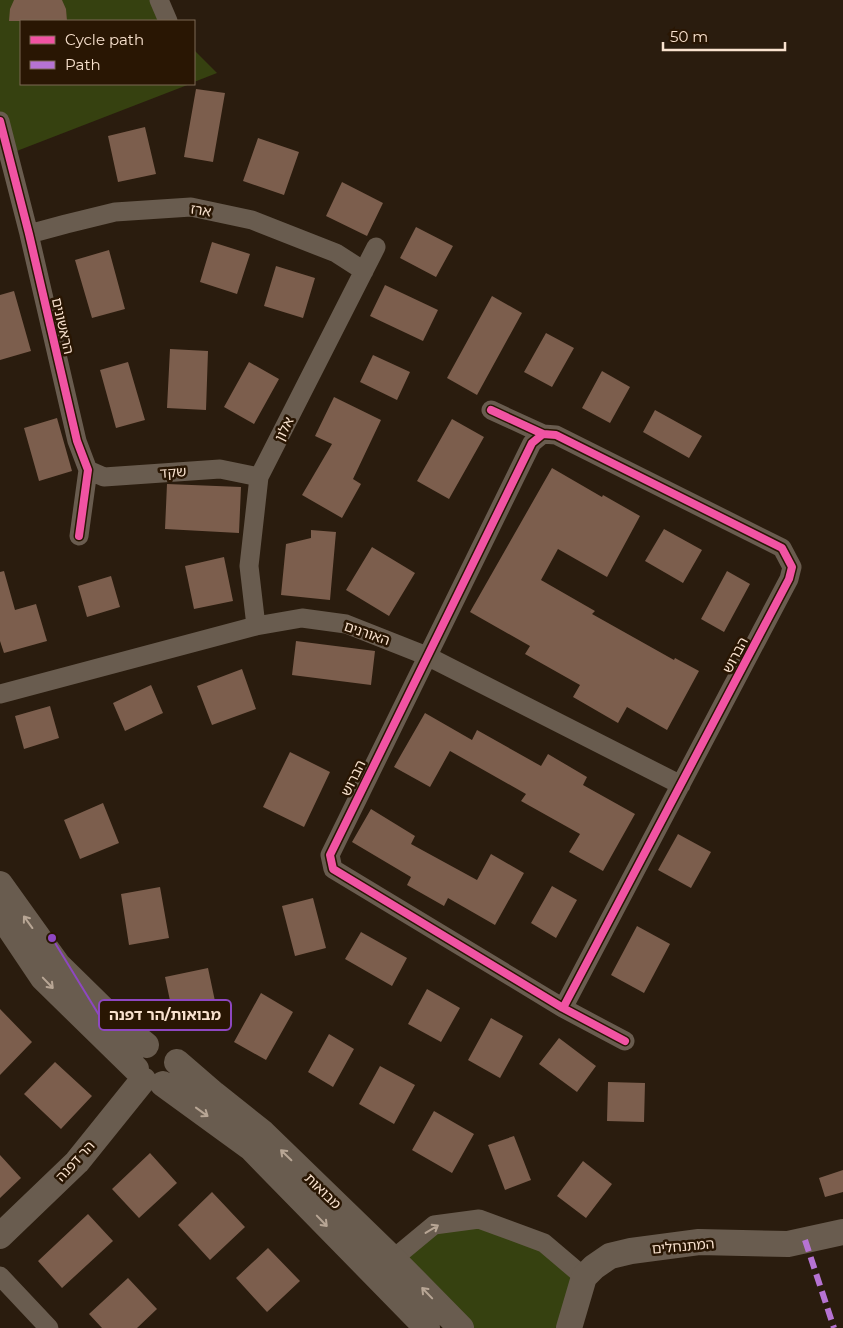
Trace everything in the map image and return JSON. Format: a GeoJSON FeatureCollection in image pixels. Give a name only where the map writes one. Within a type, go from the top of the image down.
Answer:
{"type":"FeatureCollection","features":[{"type":"Feature","properties":{"kind":"street"},"geometry":{"type":"LineString","coordinates":[[159,0],[168,20]]}},
{"type":"Feature","properties":{"kind":"street","name":"הראשונים"},"geometry":{"type":"LineString","coordinates":[[0,121],[29,234],[77,441],[88,470],[79,536]]}},
{"type":"Feature","properties":{"kind":"street","name":"ארז"},"geometry":{"type":"LineString","coordinates":[[29,234],[115,212],[191,207],[252,220],[336,253],[364,271]]}},
{"type":"Feature","properties":{"kind":"street","name":"אלון"},"geometry":{"type":"LineString","coordinates":[[256,626],[249,566],[259,476],[376,247]]}},
{"type":"Feature","properties":{"kind":"street","name":"הברוש"},"geometry":{"type":"LineString","coordinates":[[491,410],[542,434],[556,435],[782,548],[792,567],[789,579],[563,1008]]}},
{"type":"Feature","properties":{"kind":"street","name":"הברוש"},"geometry":{"type":"LineString","coordinates":[[542,434],[532,443],[330,855],[333,870],[563,1008],[624,1041]]}},
{"type":"Feature","properties":{"kind":"street","name":"שקד"},"geometry":{"type":"LineString","coordinates":[[88,470],[104,477],[220,469],[259,476]]}},
{"type":"Feature","properties":{"kind":"street","name":"האורנים"},"geometry":{"type":"LineString","coordinates":[[0,694],[256,626],[302,618],[346,624],[427,656],[680,785]]}},
{"type":"Feature","properties":{"kind":"street"},"geometry":{"type":"LineString","coordinates":[[0,884],[58,965],[109,1015],[146,1045]]}},
{"type":"Feature","properties":{"kind":"street","name":"מבואות"},"geometry":{"type":"LineString","coordinates":[[0,914],[43,978],[147,1078],[251,1148],[427,1328]]}},
{"type":"Feature","properties":{"kind":"street"},"geometry":{"type":"LineString","coordinates":[[160,1042],[172,1049],[178,1062],[174,1075],[169,1080],[147,1078],[136,1062],[137,1056],[146,1045],[160,1042]]}},
{"type":"Feature","properties":{"kind":"street","name":"מבואות"},"geometry":{"type":"LineString","coordinates":[[178,1062],[263,1133],[461,1328]]}},
{"type":"Feature","properties":{"kind":"street","name":"הר דפנה"},"geometry":{"type":"LineString","coordinates":[[0,1236],[77,1162],[147,1078]]}},
{"type":"Feature","properties":{"kind":"street"},"geometry":{"type":"LineString","coordinates":[[393,1259],[434,1226],[479,1219],[544,1243],[584,1277],[569,1328]]}},
{"type":"Feature","properties":{"kind":"street","name":"המתנחלים"},"geometry":{"type":"LineString","coordinates":[[584,1277],[610,1256],[631,1251],[699,1242],[788,1244],[843,1232]]}},
{"type":"Feature","properties":{"kind":"street"},"geometry":{"type":"LineString","coordinates":[[0,1276],[49,1328]]}},
{"type":"Feature","properties":{"kind":"green space"},"geometry":{"type":"Polygon","coordinates":[[[0,0],[159,0],[168,20],[20,20],[20,85],[187,85],[9,154],[0,121],[0,0]]]}},
{"type":"Feature","properties":{"kind":"green space"},"geometry":{"type":"Polygon","coordinates":[[[195,51],[217,73],[195,82],[195,51]]]}},
{"type":"Feature","properties":{"kind":"green space"},"geometry":{"type":"Polygon","coordinates":[[[479,1219],[544,1243],[584,1277],[569,1328],[461,1328],[393,1259],[434,1225],[479,1219]]]}},
{"type":"Feature","properties":{"kind":"building"},"geometry":{"type":"Polygon","coordinates":[[[14,0],[62,0],[66,9],[67,20],[9,21],[10,9],[14,0]]]}},
{"type":"Feature","properties":{"kind":"building"},"geometry":{"type":"Polygon","coordinates":[[[196,89],[225,93],[213,162],[184,157],[196,89]]]}},
{"type":"Feature","properties":{"kind":"building"},"geometry":{"type":"Polygon","coordinates":[[[145,127],[156,174],[118,182],[108,136],[145,127]]]}},
{"type":"Feature","properties":{"kind":"building"},"geometry":{"type":"Polygon","coordinates":[[[258,138],[299,152],[284,195],[243,181],[258,138]]]}},
{"type":"Feature","properties":{"kind":"building"},"geometry":{"type":"Polygon","coordinates":[[[342,182],[383,203],[367,236],[326,216],[342,182]]]}},
{"type":"Feature","properties":{"kind":"building"},"geometry":{"type":"Polygon","coordinates":[[[416,227],[453,246],[436,277],[400,258],[416,227]]]}},
{"type":"Feature","properties":{"kind":"building"},"geometry":{"type":"Polygon","coordinates":[[[212,242],[250,254],[237,294],[200,282],[212,242]]]}},
{"type":"Feature","properties":{"kind":"building"},"geometry":{"type":"Polygon","coordinates":[[[109,250],[125,309],[92,318],[75,260],[109,250]]]}},
{"type":"Feature","properties":{"kind":"building"},"geometry":{"type":"Polygon","coordinates":[[[276,266],[315,278],[303,318],[264,306],[276,266]]]}},
{"type":"Feature","properties":{"kind":"building"},"geometry":{"type":"Polygon","coordinates":[[[385,285],[438,310],[423,341],[370,316],[385,285]]]}},
{"type":"Feature","properties":{"kind":"building"},"geometry":{"type":"Polygon","coordinates":[[[14,291],[31,351],[0,360],[0,295],[14,291]]]}},
{"type":"Feature","properties":{"kind":"building"},"geometry":{"type":"Polygon","coordinates":[[[492,296],[522,313],[477,395],[447,378],[492,296]]]}},
{"type":"Feature","properties":{"kind":"building"},"geometry":{"type":"Polygon","coordinates":[[[546,333],[574,348],[552,387],[524,372],[546,333]]]}},
{"type":"Feature","properties":{"kind":"building"},"geometry":{"type":"Polygon","coordinates":[[[170,349],[208,351],[206,410],[167,408],[170,349]]]}},
{"type":"Feature","properties":{"kind":"building"},"geometry":{"type":"Polygon","coordinates":[[[373,355],[410,372],[397,400],[360,382],[373,355]]]}},
{"type":"Feature","properties":{"kind":"building"},"geometry":{"type":"Polygon","coordinates":[[[128,362],[145,420],[116,428],[100,370],[128,362]]]}},
{"type":"Feature","properties":{"kind":"building"},"geometry":{"type":"Polygon","coordinates":[[[249,362],[279,379],[254,424],[224,407],[249,362]]]}},
{"type":"Feature","properties":{"kind":"building"},"geometry":{"type":"Polygon","coordinates":[[[602,371],[630,387],[610,423],[582,408],[602,371]]]}},
{"type":"Feature","properties":{"kind":"building"},"geometry":{"type":"Polygon","coordinates":[[[334,397],[381,420],[353,479],[361,484],[342,518],[302,495],[332,444],[315,436],[334,397]]]}},
{"type":"Feature","properties":{"kind":"building"},"geometry":{"type":"Polygon","coordinates":[[[655,410],[702,436],[689,458],[643,432],[655,410]]]}},
{"type":"Feature","properties":{"kind":"building"},"geometry":{"type":"Polygon","coordinates":[[[57,418],[72,471],[39,481],[24,428],[57,418]]]}},
{"type":"Feature","properties":{"kind":"building"},"geometry":{"type":"Polygon","coordinates":[[[452,419],[484,437],[449,499],[417,481],[452,419]]]}},
{"type":"Feature","properties":{"kind":"building"},"geometry":{"type":"Polygon","coordinates":[[[552,468],[602,497],[603,495],[640,516],[607,577],[558,549],[541,580],[595,611],[592,614],[674,660],[675,658],[699,671],[667,730],[627,707],[618,723],[573,697],[580,685],[525,654],[530,646],[470,612],[552,468]]]}},
{"type":"Feature","properties":{"kind":"building"},"geometry":{"type":"Polygon","coordinates":[[[167,484],[241,487],[239,533],[165,529],[167,484]]]}},
{"type":"Feature","properties":{"kind":"building"},"geometry":{"type":"Polygon","coordinates":[[[664,529],[702,550],[683,583],[645,561],[664,529]]]}},
{"type":"Feature","properties":{"kind":"building"},"geometry":{"type":"Polygon","coordinates":[[[311,530],[336,532],[330,600],[281,595],[286,544],[311,538],[311,530]]]}},
{"type":"Feature","properties":{"kind":"building"},"geometry":{"type":"Polygon","coordinates":[[[372,547],[415,573],[389,616],[346,590],[372,547]]]}},
{"type":"Feature","properties":{"kind":"building"},"geometry":{"type":"Polygon","coordinates":[[[224,557],[233,601],[194,609],[185,566],[224,557]]]}},
{"type":"Feature","properties":{"kind":"building"},"geometry":{"type":"Polygon","coordinates":[[[4,571],[15,610],[36,604],[47,641],[4,653],[0,641],[0,572],[4,571]]]}},
{"type":"Feature","properties":{"kind":"building"},"geometry":{"type":"Polygon","coordinates":[[[727,571],[750,584],[724,632],[701,619],[727,571]]]}},
{"type":"Feature","properties":{"kind":"building"},"geometry":{"type":"Polygon","coordinates":[[[111,576],[120,607],[87,617],[78,586],[111,576]]]}},
{"type":"Feature","properties":{"kind":"building"},"geometry":{"type":"Polygon","coordinates":[[[296,641],[375,651],[371,685],[292,675],[296,641]]]}},
{"type":"Feature","properties":{"kind":"building"},"geometry":{"type":"Polygon","coordinates":[[[242,669],[256,709],[212,725],[197,686],[242,669]]]}},
{"type":"Feature","properties":{"kind":"building"},"geometry":{"type":"Polygon","coordinates":[[[151,685],[163,713],[125,731],[113,703],[151,685]]]}},
{"type":"Feature","properties":{"kind":"building"},"geometry":{"type":"Polygon","coordinates":[[[50,706],[59,738],[24,749],[15,716],[50,706]]]}},
{"type":"Feature","properties":{"kind":"building"},"geometry":{"type":"Polygon","coordinates":[[[425,713],[472,740],[477,730],[541,766],[548,754],[587,777],[583,785],[635,814],[603,871],[569,852],[580,834],[521,801],[526,794],[450,751],[430,787],[394,767],[425,713]]]}},
{"type":"Feature","properties":{"kind":"building"},"geometry":{"type":"Polygon","coordinates":[[[290,752],[330,772],[304,827],[263,807],[290,752]]]}},
{"type":"Feature","properties":{"kind":"building"},"geometry":{"type":"Polygon","coordinates":[[[103,803],[119,843],[80,859],[64,820],[103,803]]]}},
{"type":"Feature","properties":{"kind":"building"},"geometry":{"type":"Polygon","coordinates":[[[371,809],[415,836],[411,844],[477,880],[491,854],[524,873],[495,925],[448,898],[444,906],[407,885],[411,877],[352,842],[371,809]]]}},
{"type":"Feature","properties":{"kind":"building"},"geometry":{"type":"Polygon","coordinates":[[[678,834],[711,852],[691,888],[658,870],[678,834]]]}},
{"type":"Feature","properties":{"kind":"building"},"geometry":{"type":"Polygon","coordinates":[[[552,886],[577,900],[556,938],[531,923],[552,886]]]}},
{"type":"Feature","properties":{"kind":"building"},"geometry":{"type":"Polygon","coordinates":[[[160,887],[169,938],[129,945],[121,894],[160,887]]]}},
{"type":"Feature","properties":{"kind":"building"},"geometry":{"type":"Polygon","coordinates":[[[313,898],[326,948],[295,956],[282,906],[313,898]]]}},
{"type":"Feature","properties":{"kind":"building"},"geometry":{"type":"Polygon","coordinates":[[[637,926],[670,944],[644,993],[611,975],[637,926]]]}},
{"type":"Feature","properties":{"kind":"building"},"geometry":{"type":"Polygon","coordinates":[[[361,932],[407,958],[392,986],[345,959],[361,932]]]}},
{"type":"Feature","properties":{"kind":"building"},"geometry":{"type":"Polygon","coordinates":[[[208,968],[219,1020],[176,1029],[165,977],[208,968]]]}},
{"type":"Feature","properties":{"kind":"building"},"geometry":{"type":"Polygon","coordinates":[[[427,989],[460,1008],[441,1042],[408,1024],[427,989]]]}},
{"type":"Feature","properties":{"kind":"building"},"geometry":{"type":"Polygon","coordinates":[[[261,993],[293,1012],[266,1060],[234,1042],[261,993]]]}},
{"type":"Feature","properties":{"kind":"building"},"geometry":{"type":"Polygon","coordinates":[[[0,1009],[32,1042],[0,1075],[0,1009]]]}},
{"type":"Feature","properties":{"kind":"building"},"geometry":{"type":"Polygon","coordinates":[[[491,1018],[523,1036],[500,1078],[468,1060],[491,1018]]]}},
{"type":"Feature","properties":{"kind":"building"},"geometry":{"type":"Polygon","coordinates":[[[329,1034],[354,1049],[333,1087],[308,1072],[329,1034]]]}},
{"type":"Feature","properties":{"kind":"building"},"geometry":{"type":"Polygon","coordinates":[[[559,1038],[596,1066],[577,1092],[539,1064],[559,1038]]]}},
{"type":"Feature","properties":{"kind":"building"},"geometry":{"type":"Polygon","coordinates":[[[55,1062],[92,1096],[61,1129],[24,1094],[55,1062]]]}},
{"type":"Feature","properties":{"kind":"building"},"geometry":{"type":"Polygon","coordinates":[[[380,1066],[415,1085],[394,1124],[359,1104],[380,1066]]]}},
{"type":"Feature","properties":{"kind":"building"},"geometry":{"type":"Polygon","coordinates":[[[608,1082],[645,1083],[644,1122],[607,1121],[608,1082]]]}},
{"type":"Feature","properties":{"kind":"building"},"geometry":{"type":"Polygon","coordinates":[[[434,1111],[474,1134],[452,1173],[412,1150],[434,1111]]]}},
{"type":"Feature","properties":{"kind":"building"},"geometry":{"type":"Polygon","coordinates":[[[514,1136],[531,1180],[505,1190],[488,1145],[514,1136]]]}},
{"type":"Feature","properties":{"kind":"building"},"geometry":{"type":"Polygon","coordinates":[[[150,1153],[177,1183],[139,1218],[112,1189],[150,1153]]]}},
{"type":"Feature","properties":{"kind":"building"},"geometry":{"type":"Polygon","coordinates":[[[0,1155],[21,1178],[0,1198],[0,1155]]]}},
{"type":"Feature","properties":{"kind":"building"},"geometry":{"type":"Polygon","coordinates":[[[583,1161],[612,1184],[586,1218],[557,1196],[583,1161]]]}},
{"type":"Feature","properties":{"kind":"building"},"geometry":{"type":"Polygon","coordinates":[[[843,1170],[843,1192],[825,1197],[819,1178],[843,1170]]]}},
{"type":"Feature","properties":{"kind":"building"},"geometry":{"type":"Polygon","coordinates":[[[212,1192],[245,1227],[210,1260],[178,1225],[212,1192]]]}},
{"type":"Feature","properties":{"kind":"building"},"geometry":{"type":"Polygon","coordinates":[[[88,1214],[113,1241],[62,1288],[38,1261],[88,1214]]]}},
{"type":"Feature","properties":{"kind":"building"},"geometry":{"type":"Polygon","coordinates":[[[268,1248],[300,1281],[267,1312],[236,1278],[268,1248]]]}},
{"type":"Feature","properties":{"kind":"building"},"geometry":{"type":"Polygon","coordinates":[[[128,1278],[157,1309],[137,1328],[102,1328],[89,1314],[128,1278]]]}},
{"type":"Feature","properties":{"kind":"marked path"},"geometry":{"type":"LineString","coordinates":[[805,1240],[834,1328]]}},
{"type":"Feature","properties":{"kind":"cycle path"},"geometry":{"type":"LineString","coordinates":[[0,121],[29,234],[77,441],[88,470],[79,536]]}},
{"type":"Feature","properties":{"kind":"cycle path"},"geometry":{"type":"LineString","coordinates":[[491,410],[543,434],[556,435],[782,548],[792,567],[789,579],[563,1008]]}},
{"type":"Feature","properties":{"kind":"cycle path"},"geometry":{"type":"LineString","coordinates":[[543,434],[532,443],[330,855],[333,869],[563,1008],[625,1041]]}},
{"type":"Feature","properties":{"kind":"place","name":"מבואות/הר דפנה"},"geometry":{"type":"Point","coordinates":[52,938]}}]}
